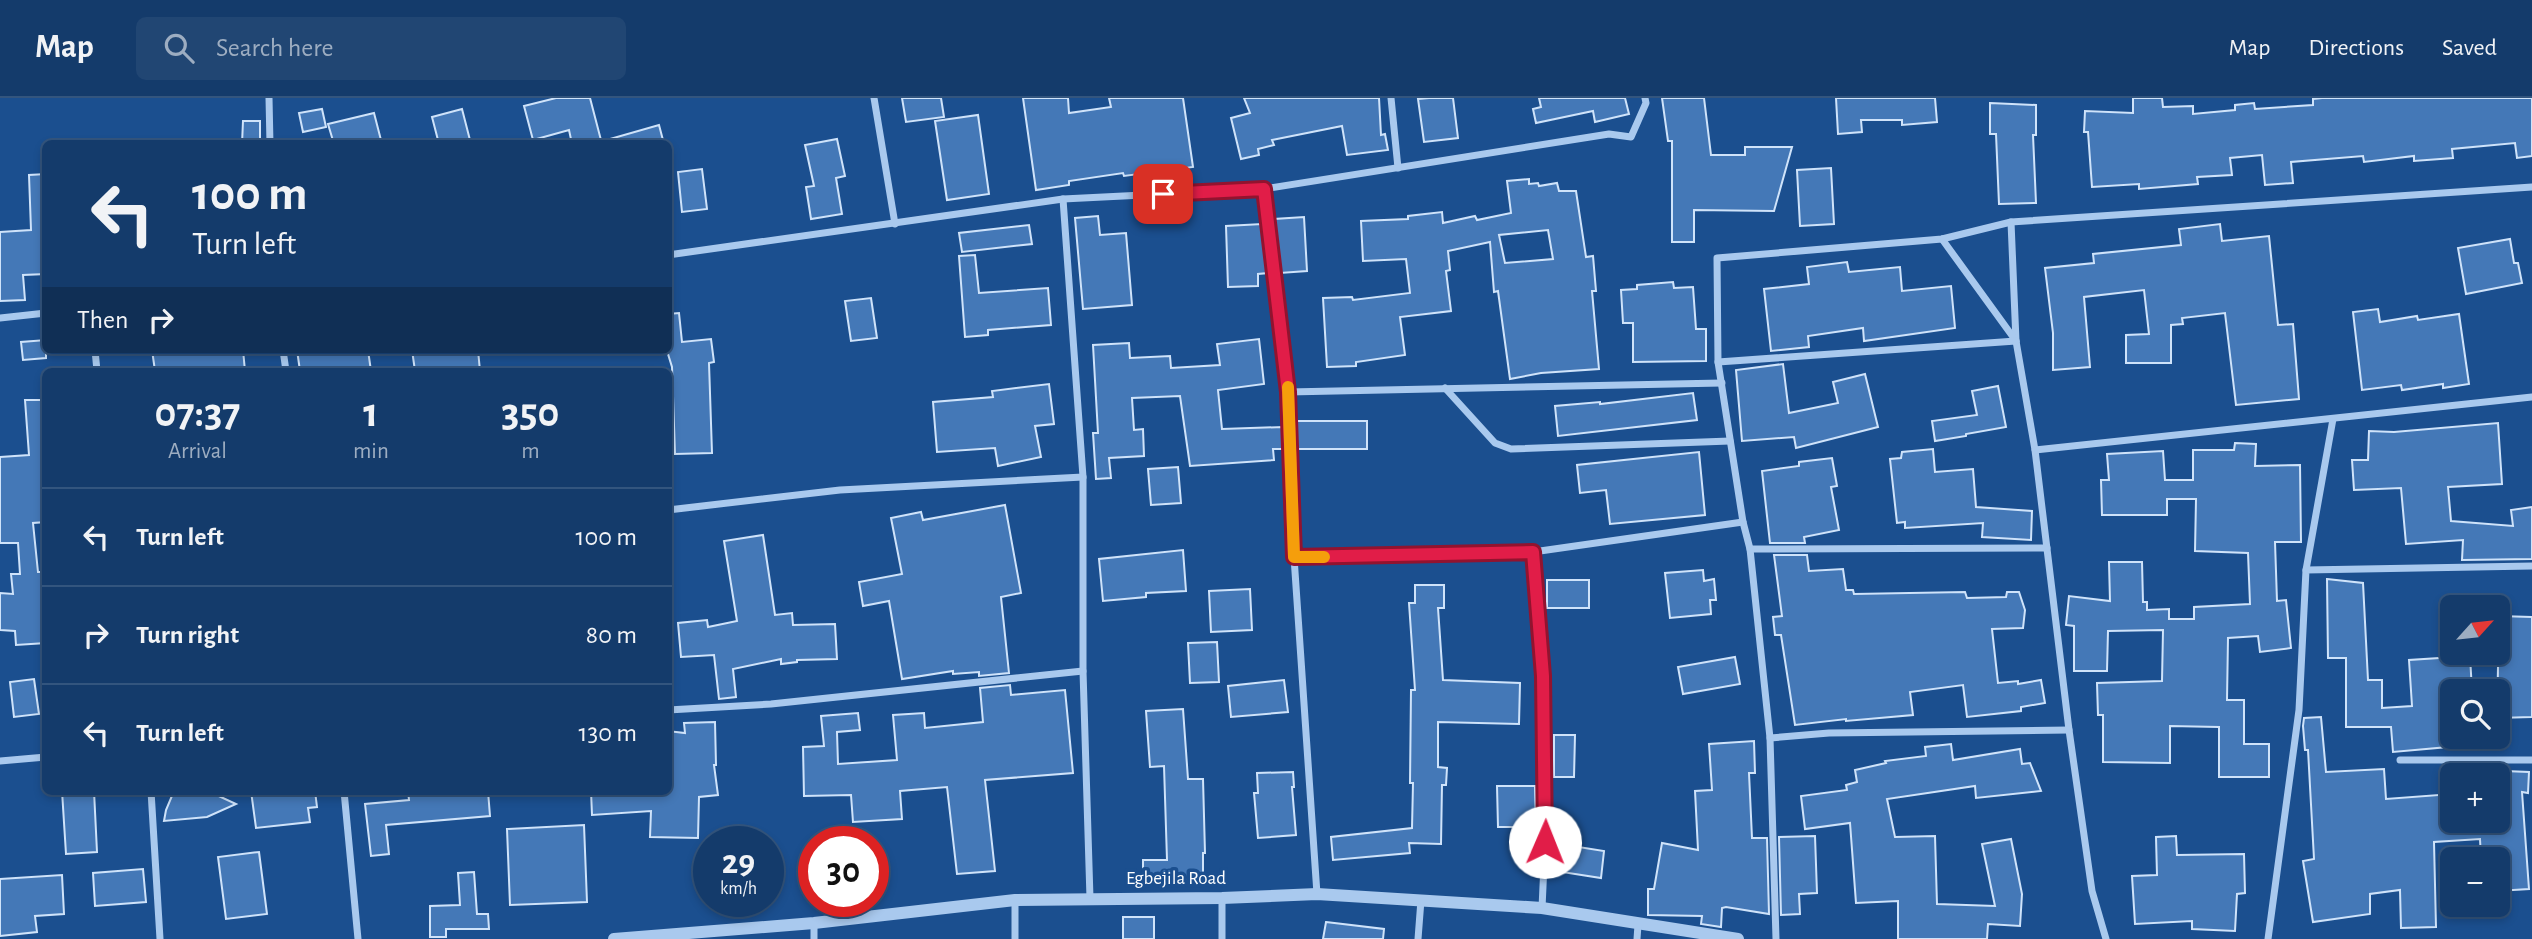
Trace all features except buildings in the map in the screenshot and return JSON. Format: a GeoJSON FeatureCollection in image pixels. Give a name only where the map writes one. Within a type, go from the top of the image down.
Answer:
{"type":"FeatureCollection","features":[{"type":"Feature","properties":{"kind":"street"},"geometry":{"type":"LineString","coordinates":[[269,98],[270,140]]}},
{"type":"Feature","properties":{"kind":"street"},"geometry":{"type":"LineString","coordinates":[[874,98],[895,224]]}},
{"type":"Feature","properties":{"kind":"street"},"geometry":{"type":"LineString","coordinates":[[1391,98],[1398,168]]}},
{"type":"Feature","properties":{"kind":"street"},"geometry":{"type":"LineString","coordinates":[[672,254],[1063,199],[1264,189],[1609,134],[1631,136],[1646,103],[1645,98]]}},
{"type":"Feature","properties":{"kind":"street"},"geometry":{"type":"LineString","coordinates":[[1776,939],[1770,738],[1750,549],[1743,522],[1718,362],[1717,258],[1942,239],[2011,222],[2532,187]]}},
{"type":"Feature","properties":{"kind":"street"},"geometry":{"type":"LineString","coordinates":[[1264,189],[1288,392],[1294,557],[1317,894]]}},
{"type":"Feature","properties":{"kind":"street"},"geometry":{"type":"LineString","coordinates":[[1063,199],[1083,477],[1083,671],[1090,898]]}},
{"type":"Feature","properties":{"kind":"street"},"geometry":{"type":"LineString","coordinates":[[2011,222],[2016,341],[2035,450],[2069,730],[2092,891],[2106,939]]}},
{"type":"Feature","properties":{"kind":"street"},"geometry":{"type":"LineString","coordinates":[[1942,239],[2016,341]]}},
{"type":"Feature","properties":{"kind":"street"},"geometry":{"type":"LineString","coordinates":[[0,318],[42,313]]}},
{"type":"Feature","properties":{"kind":"street"},"geometry":{"type":"LineString","coordinates":[[1718,362],[2016,341]]}},
{"type":"Feature","properties":{"kind":"street"},"geometry":{"type":"LineString","coordinates":[[1288,392],[1722,383]]}},
{"type":"Feature","properties":{"kind":"street"},"geometry":{"type":"LineString","coordinates":[[1445,388],[1495,443],[1511,449],[1730,442]]}},
{"type":"Feature","properties":{"kind":"street"},"geometry":{"type":"LineString","coordinates":[[2035,450],[2532,397]]}},
{"type":"Feature","properties":{"kind":"street"},"geometry":{"type":"LineString","coordinates":[[2268,939],[2299,710],[2306,570],[2333,419]]}},
{"type":"Feature","properties":{"kind":"street"},"geometry":{"type":"LineString","coordinates":[[672,510],[840,490],[1083,477]]}},
{"type":"Feature","properties":{"kind":"street"},"geometry":{"type":"LineString","coordinates":[[1294,557],[1533,552],[1743,522]]}},
{"type":"Feature","properties":{"kind":"street"},"geometry":{"type":"LineString","coordinates":[[1750,549],[2048,548]]}},
{"type":"Feature","properties":{"kind":"street"},"geometry":{"type":"LineString","coordinates":[[1533,552],[1543,676],[1546,820],[1542,908]]}},
{"type":"Feature","properties":{"kind":"street"},"geometry":{"type":"LineString","coordinates":[[2306,570],[2532,566]]}},
{"type":"Feature","properties":{"kind":"street"},"geometry":{"type":"LineString","coordinates":[[672,710],[771,704],[1083,671]]}},
{"type":"Feature","properties":{"kind":"street"},"geometry":{"type":"LineString","coordinates":[[1770,738],[1829,733],[2069,730]]}},
{"type":"Feature","properties":{"kind":"street"},"geometry":{"type":"LineString","coordinates":[[0,761],[42,757]]}},
{"type":"Feature","properties":{"kind":"street"},"geometry":{"type":"LineString","coordinates":[[2400,760],[2532,760]]}},
{"type":"Feature","properties":{"kind":"street"},"geometry":{"type":"LineString","coordinates":[[151,795],[160,939]]}},
{"type":"Feature","properties":{"kind":"street"},"geometry":{"type":"LineString","coordinates":[[344,795],[358,939]]}},
{"type":"Feature","properties":{"kind":"street","name":"Egbejila Road"},"geometry":{"type":"LineString","coordinates":[[614,939],[814,923],[1014,900],[1222,898],[1317,894],[1542,908],[1738,939]]}},
{"type":"Feature","properties":{"kind":"street"},"geometry":{"type":"LineString","coordinates":[[1222,898],[1222,939]]}},
{"type":"Feature","properties":{"kind":"street"},"geometry":{"type":"LineString","coordinates":[[1014,900],[1015,939]]}},
{"type":"Feature","properties":{"kind":"street"},"geometry":{"type":"LineString","coordinates":[[1418,939],[1421,900]]}},
{"type":"Feature","properties":{"kind":"street"},"geometry":{"type":"LineString","coordinates":[[814,923],[814,939]]}},
{"type":"Feature","properties":{"kind":"street"},"geometry":{"type":"LineString","coordinates":[[1637,939],[1639,925]]}},
{"type":"Feature","properties":{"kind":"slow traffic"},"geometry":{"type":"LineString","coordinates":[[1288,387],[1294,557],[1324,557]]}},
{"type":"Feature","properties":{"kind":"route"},"geometry":{"type":"LineString","coordinates":[[1163,194],[1264,189],[1288,392],[1294,557],[1533,552],[1543,676],[1545,842]]}}]}
